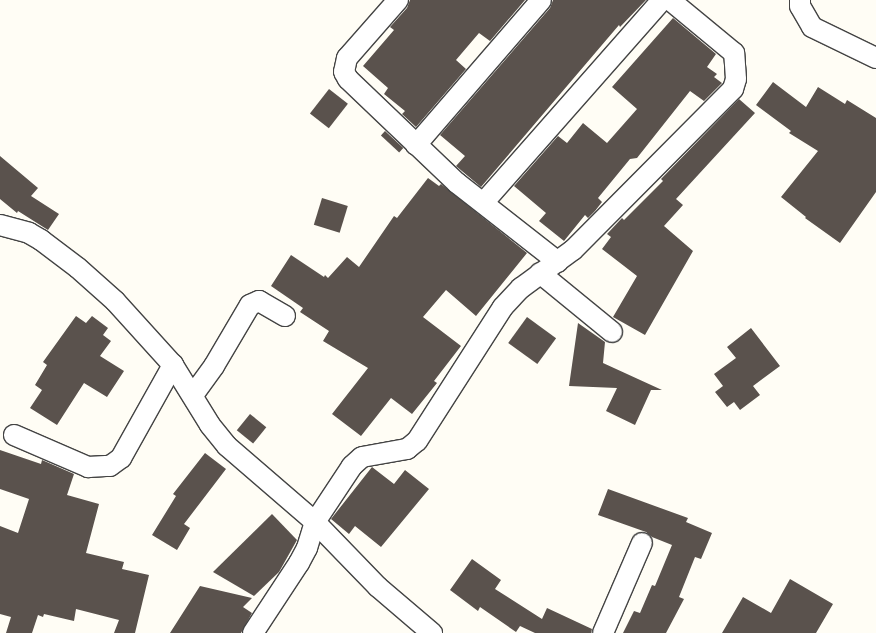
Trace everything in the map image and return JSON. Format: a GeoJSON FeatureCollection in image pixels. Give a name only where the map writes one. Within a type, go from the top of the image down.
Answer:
{"type":"FeatureCollection","features":[{"type":"Feature","properties":{"kind":"street"},"geometry":{"type":"LineString","coordinates":[[398,0],[347,58],[344,72],[355,87],[457,182],[558,262]]}},
{"type":"Feature","properties":{"kind":"street"},"geometry":{"type":"LineString","coordinates":[[416,145],[541,0]]}},
{"type":"Feature","properties":{"kind":"street"},"geometry":{"type":"LineString","coordinates":[[484,202],[662,0]]}},
{"type":"Feature","properties":{"kind":"street"},"geometry":{"type":"LineString","coordinates":[[253,633],[299,563],[307,548],[315,522],[339,483],[362,457],[407,449],[417,441],[503,307],[540,273],[573,250],[733,89],[736,79],[734,53],[670,0]]}},
{"type":"Feature","properties":{"kind":"street"},"geometry":{"type":"LineString","coordinates":[[800,0],[800,6],[812,27],[876,58]]}},
{"type":"Feature","properties":{"kind":"street"},"geometry":{"type":"LineString","coordinates":[[0,225],[29,233],[78,268],[121,307],[173,365],[210,425],[227,446],[315,522],[378,587],[432,633]]}},
{"type":"Feature","properties":{"kind":"street"},"geometry":{"type":"LineString","coordinates":[[540,273],[612,332]]}},
{"type":"Feature","properties":{"kind":"street"},"geometry":{"type":"LineString","coordinates":[[192,396],[214,366],[250,305],[258,301],[285,316]]}},
{"type":"Feature","properties":{"kind":"street"},"geometry":{"type":"LineString","coordinates":[[14,435],[88,467],[110,466],[121,458],[173,365]]}},
{"type":"Feature","properties":{"kind":"street"},"geometry":{"type":"LineString","coordinates":[[603,633],[642,543]]}},
{"type":"Feature","properties":{"kind":"building"},"geometry":{"type":"Polygon","coordinates":[[[410,0],[525,0],[490,41],[479,33],[456,60],[466,69],[416,127],[402,114],[405,111],[384,94],[388,88],[363,66],[394,30],[390,27],[407,8],[410,0]]]}},
{"type":"Feature","properties":{"kind":"building"},"geometry":{"type":"Polygon","coordinates":[[[553,0],[646,0],[620,27],[619,25],[481,187],[456,166],[465,156],[440,135],[550,8],[553,0]]]}},
{"type":"Feature","properties":{"kind":"building"},"geometry":{"type":"Polygon","coordinates":[[[673,18],[716,54],[707,67],[717,74],[714,77],[722,83],[704,101],[690,91],[637,158],[630,159],[598,198],[602,202],[595,211],[588,218],[585,215],[564,241],[539,221],[546,213],[514,186],[558,136],[567,143],[583,123],[607,143],[637,109],[612,87],[673,18]]]}},
{"type":"Feature","properties":{"kind":"building"},"geometry":{"type":"Polygon","coordinates":[[[773,82],[806,107],[818,87],[845,104],[847,100],[876,118],[876,192],[840,243],[805,218],[781,197],[818,151],[789,133],[791,131],[756,105],[773,82]]]}},
{"type":"Feature","properties":{"kind":"building"},"geometry":{"type":"Polygon","coordinates":[[[329,89],[348,104],[329,128],[310,113],[329,89]]]}},
{"type":"Feature","properties":{"kind":"building"},"geometry":{"type":"Polygon","coordinates":[[[739,99],[755,113],[676,199],[683,205],[664,226],[693,251],[645,335],[613,317],[637,276],[602,249],[611,237],[607,234],[622,218],[624,220],[663,181],[661,179],[739,99]]]}},
{"type":"Feature","properties":{"kind":"building"},"geometry":{"type":"Polygon","coordinates":[[[385,131],[403,148],[399,152],[381,135],[385,131]]]}},
{"type":"Feature","properties":{"kind":"building"},"geometry":{"type":"Polygon","coordinates":[[[0,156],[38,188],[31,196],[59,214],[48,230],[18,211],[17,213],[0,199],[0,156]]]}},
{"type":"Feature","properties":{"kind":"building"},"geometry":{"type":"Polygon","coordinates":[[[428,178],[439,186],[441,184],[527,253],[476,316],[446,290],[423,317],[461,346],[434,381],[437,383],[412,414],[391,398],[361,436],[332,414],[368,368],[323,341],[329,331],[300,312],[303,308],[271,286],[291,255],[328,278],[347,257],[359,267],[394,216],[397,218],[428,178]]]}},
{"type":"Feature","properties":{"kind":"building"},"geometry":{"type":"Polygon","coordinates":[[[322,198],[348,206],[340,233],[314,225],[322,198]]]}},
{"type":"Feature","properties":{"kind":"building"},"geometry":{"type":"Polygon","coordinates":[[[76,316],[86,323],[92,316],[108,328],[103,335],[111,341],[100,356],[124,371],[107,397],[84,383],[57,425],[30,408],[42,390],[35,385],[47,365],[43,362],[76,316]]]}},
{"type":"Feature","properties":{"kind":"building"},"geometry":{"type":"Polygon","coordinates":[[[527,317],[556,338],[537,364],[508,343],[527,317]]]}},
{"type":"Feature","properties":{"kind":"building"},"geometry":{"type":"Polygon","coordinates":[[[578,323],[605,342],[603,363],[662,390],[651,390],[635,425],[606,411],[617,388],[569,386],[578,323]]]}},
{"type":"Feature","properties":{"kind":"building"},"geometry":{"type":"Polygon","coordinates":[[[751,328],[780,366],[753,386],[760,395],[740,410],[734,402],[727,407],[715,392],[723,386],[714,374],[736,358],[727,347],[751,328]]]}},
{"type":"Feature","properties":{"kind":"building"},"geometry":{"type":"Polygon","coordinates":[[[250,414],[266,427],[253,444],[237,430],[250,414]]]}},
{"type":"Feature","properties":{"kind":"building"},"geometry":{"type":"Polygon","coordinates":[[[0,450],[41,464],[42,460],[74,474],[67,495],[99,504],[86,553],[124,562],[122,569],[149,575],[135,633],[114,633],[119,620],[76,609],[74,621],[44,614],[43,617],[38,615],[32,633],[6,633],[11,617],[0,614],[0,526],[18,533],[29,499],[0,489],[0,450]]]}},
{"type":"Feature","properties":{"kind":"building"},"geometry":{"type":"Polygon","coordinates":[[[205,453],[226,469],[184,524],[190,528],[177,550],[152,535],[176,496],[173,494],[205,453]]]}},
{"type":"Feature","properties":{"kind":"building"},"geometry":{"type":"Polygon","coordinates":[[[372,467],[394,484],[405,470],[429,489],[381,547],[355,526],[349,534],[331,519],[372,467]]]}},
{"type":"Feature","properties":{"kind":"building"},"geometry":{"type":"Polygon","coordinates":[[[608,489],[688,518],[686,522],[712,533],[701,559],[695,557],[679,597],[684,599],[666,633],[623,633],[634,611],[640,613],[652,585],[655,586],[672,545],[652,537],[646,532],[598,515],[608,489]]]}},
{"type":"Feature","properties":{"kind":"building"},"geometry":{"type":"Polygon","coordinates":[[[272,514],[297,540],[279,572],[254,596],[213,572],[272,514]]]}},
{"type":"Feature","properties":{"kind":"building"},"geometry":{"type":"Polygon","coordinates":[[[472,559],[501,580],[495,589],[542,619],[547,608],[592,629],[591,633],[535,633],[520,626],[516,632],[480,607],[478,611],[450,590],[472,559]]]}},
{"type":"Feature","properties":{"kind":"building"},"geometry":{"type":"Polygon","coordinates":[[[790,579],[833,604],[816,633],[722,633],[743,597],[771,613],[790,579]]]}},
{"type":"Feature","properties":{"kind":"building"},"geometry":{"type":"Polygon","coordinates":[[[200,586],[252,598],[243,607],[252,613],[241,633],[170,633],[200,586]]]}}]}
